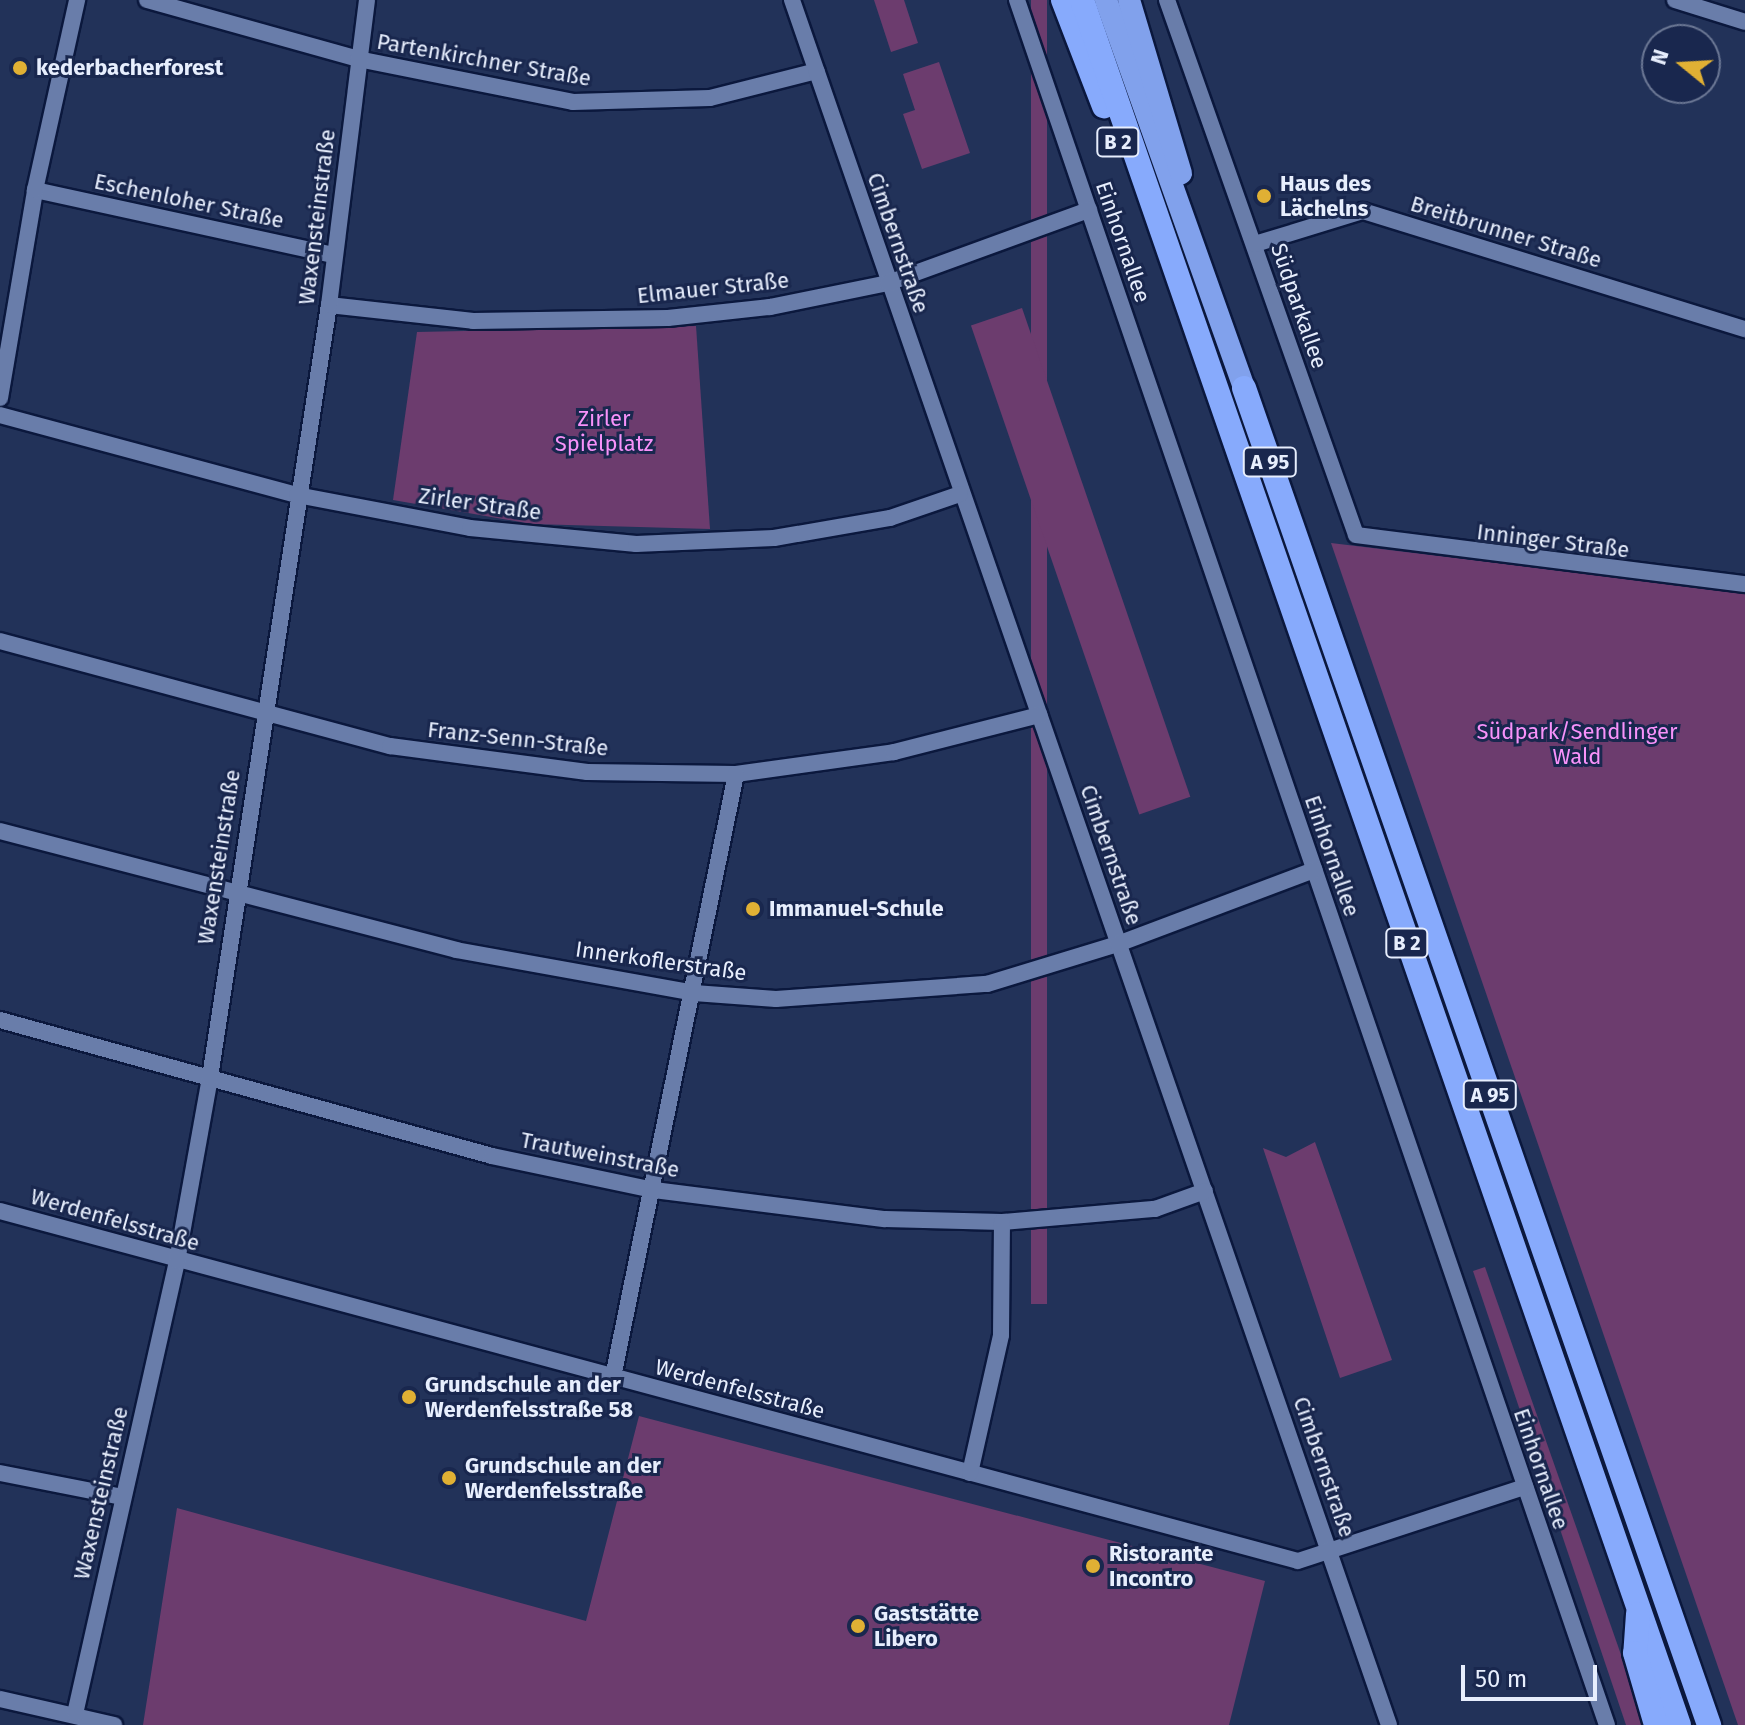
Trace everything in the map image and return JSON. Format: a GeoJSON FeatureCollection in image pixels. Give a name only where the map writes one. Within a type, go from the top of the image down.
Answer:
{"type":"FeatureCollection","features":[{"type":"Feature","properties":{"kind":"highway","name":"B 2"},"geometry":{"type":"LineString","coordinates":[[1063,0],[1153,237],[1178,281],[1679,1725]]}},
{"type":"Feature","properties":{"kind":"highway"},"geometry":{"type":"LineString","coordinates":[[1082,0],[1178,281]]}},
{"type":"Feature","properties":{"kind":"highway"},"geometry":{"type":"LineString","coordinates":[[1106,0],[1184,214]]}},
{"type":"Feature","properties":{"kind":"highway","name":"B 2"},"geometry":{"type":"LineString","coordinates":[[1129,0],[1181,165],[1184,214],[1244,388]]}},
{"type":"Feature","properties":{"kind":"highway","name":"A 95"},"geometry":{"type":"LineString","coordinates":[[1244,388],[1709,1725]]}},
{"type":"Feature","properties":{"kind":"highway"},"geometry":{"type":"LineString","coordinates":[[1638,1604],[1635,1653],[1656,1725]]}},
{"type":"Feature","properties":{"kind":"street"},"geometry":{"type":"LineString","coordinates":[[0,398],[35,190],[77,0]]}},
{"type":"Feature","properties":{"kind":"street","name":"Partenkirchner Straße"},"geometry":{"type":"LineString","coordinates":[[147,0],[358,59],[573,102],[647,105],[817,71]]}},
{"type":"Feature","properties":{"kind":"street","name":"Waxensteinstraße"},"geometry":{"type":"LineString","coordinates":[[75,1714],[177,1261],[210,1077],[234,897],[329,305],[367,0]]}},
{"type":"Feature","properties":{"kind":"street","name":"Cimbernstraße"},"geometry":{"type":"LineString","coordinates":[[792,0],[960,494],[1389,1725]]}},
{"type":"Feature","properties":{"kind":"street","name":"Einhornallee"},"geometry":{"type":"LineString","coordinates":[[1017,0],[1607,1725]]}},
{"type":"Feature","properties":{"kind":"street","name":"Südparkallee"},"geometry":{"type":"LineString","coordinates":[[1167,0],[1356,535]]}},
{"type":"Feature","properties":{"kind":"street"},"geometry":{"type":"LineString","coordinates":[[1675,0],[1745,22]]}},
{"type":"Feature","properties":{"kind":"street","name":"Eschenloher Straße"},"geometry":{"type":"LineString","coordinates":[[35,190],[334,255]]}},
{"type":"Feature","properties":{"kind":"street","name":"Elmauer Straße"},"geometry":{"type":"LineString","coordinates":[[329,305],[473,321],[653,318],[770,307],[888,283],[1089,210]]}},
{"type":"Feature","properties":{"kind":"street","name":"Breitbrunner Straße"},"geometry":{"type":"LineString","coordinates":[[1255,244],[1363,211],[1745,329]]}},
{"type":"Feature","properties":{"kind":"street","name":"Zirler Straße"},"geometry":{"type":"LineString","coordinates":[[0,415],[297,495],[470,528],[636,544],[774,538],[890,518],[960,494]]}},
{"type":"Feature","properties":{"kind":"street","name":"Inninger Straße"},"geometry":{"type":"LineString","coordinates":[[1356,535],[1745,584]]}},
{"type":"Feature","properties":{"kind":"street","name":"Franz-Senn-Straße"},"geometry":{"type":"LineString","coordinates":[[0,641],[264,714],[502,764],[736,774],[894,752],[1039,715]]}},
{"type":"Feature","properties":{"kind":"street"},"geometry":{"type":"LineString","coordinates":[[613,1377],[654,1190],[736,774]]}},
{"type":"Feature","properties":{"kind":"street","name":"Innerkoflerstraße"},"geometry":{"type":"LineString","coordinates":[[0,831],[234,897],[456,950],[694,993],[854,997],[987,984],[1118,944],[1314,870]]}},
{"type":"Feature","properties":{"kind":"street","name":"Trautweinstraße"},"geometry":{"type":"LineString","coordinates":[[0,1020],[492,1156],[654,1190],[885,1219],[1002,1222],[1155,1209],[1205,1191]]}},
{"type":"Feature","properties":{"kind":"street","name":"Werdenfelsstraße"},"geometry":{"type":"LineString","coordinates":[[0,1211],[1298,1561],[1525,1487]]}},
{"type":"Feature","properties":{"kind":"street"},"geometry":{"type":"LineString","coordinates":[[970,1473],[1001,1335],[1002,1222]]}},
{"type":"Feature","properties":{"kind":"street"},"geometry":{"type":"LineString","coordinates":[[0,1473],[122,1497]]}},
{"type":"Feature","properties":{"kind":"street"},"geometry":{"type":"LineString","coordinates":[[0,1699],[114,1725]]}},
{"type":"Feature","properties":{"kind":"green space"},"geometry":{"type":"Polygon","coordinates":[[[874,0],[904,0],[918,43],[891,52],[874,0]]]}},
{"type":"Feature","properties":{"kind":"green space"},"geometry":{"type":"Polygon","coordinates":[[[1031,0],[1047,0],[1047,1304],[1031,1304],[1031,0]]]}},
{"type":"Feature","properties":{"kind":"green space"},"geometry":{"type":"Polygon","coordinates":[[[939,62],[970,153],[922,169],[903,114],[915,110],[903,74],[939,62]]]}},
{"type":"Feature","properties":{"kind":"green space"},"geometry":{"type":"Polygon","coordinates":[[[1022,308],[1190,797],[1139,814],[971,326],[1022,308]]]}},
{"type":"Feature","properties":{"kind":"green space","name":"Zirler Spielplatz"},"geometry":{"type":"Polygon","coordinates":[[[696,326],[710,529],[532,524],[393,500],[417,332],[696,326]]]}},
{"type":"Feature","properties":{"kind":"green space","name":"Südpark/Sendlinger Wald"},"geometry":{"type":"Polygon","coordinates":[[[1331,543],[1745,593],[1745,1725],[1738,1725],[1331,543]]]}},
{"type":"Feature","properties":{"kind":"green space"},"geometry":{"type":"Polygon","coordinates":[[[1315,1142],[1392,1360],[1340,1378],[1263,1148],[1286,1157],[1315,1142]]]}},
{"type":"Feature","properties":{"kind":"green space"},"geometry":{"type":"Polygon","coordinates":[[[1485,1267],[1644,1725],[1626,1725],[1473,1271],[1485,1267]]]}},
{"type":"Feature","properties":{"kind":"green space"},"geometry":{"type":"Polygon","coordinates":[[[639,1416],[1265,1581],[1229,1725],[143,1725],[177,1508],[586,1621],[639,1416]]]}},
{"type":"Feature","properties":{"kind":"place","name":"kederbacherforest"},"geometry":{"type":"Point","coordinates":[20,68]}},
{"type":"Feature","properties":{"kind":"place","name":"Haus des Lächelns"},"geometry":{"type":"Point","coordinates":[1264,196]}},
{"type":"Feature","properties":{"kind":"place","name":"Immanuel-Schule"},"geometry":{"type":"Point","coordinates":[753,909]}},
{"type":"Feature","properties":{"kind":"place","name":"Grundschule an der Werdenfelsstraße 58"},"geometry":{"type":"Point","coordinates":[409,1397]}},
{"type":"Feature","properties":{"kind":"place","name":"Grundschule an der Werdenfelsstraße"},"geometry":{"type":"Point","coordinates":[449,1478]}},
{"type":"Feature","properties":{"kind":"place","name":"Ristorante Incontro"},"geometry":{"type":"Point","coordinates":[1093,1566]}},
{"type":"Feature","properties":{"kind":"place","name":"Gaststätte Libero"},"geometry":{"type":"Point","coordinates":[858,1626]}}]}
